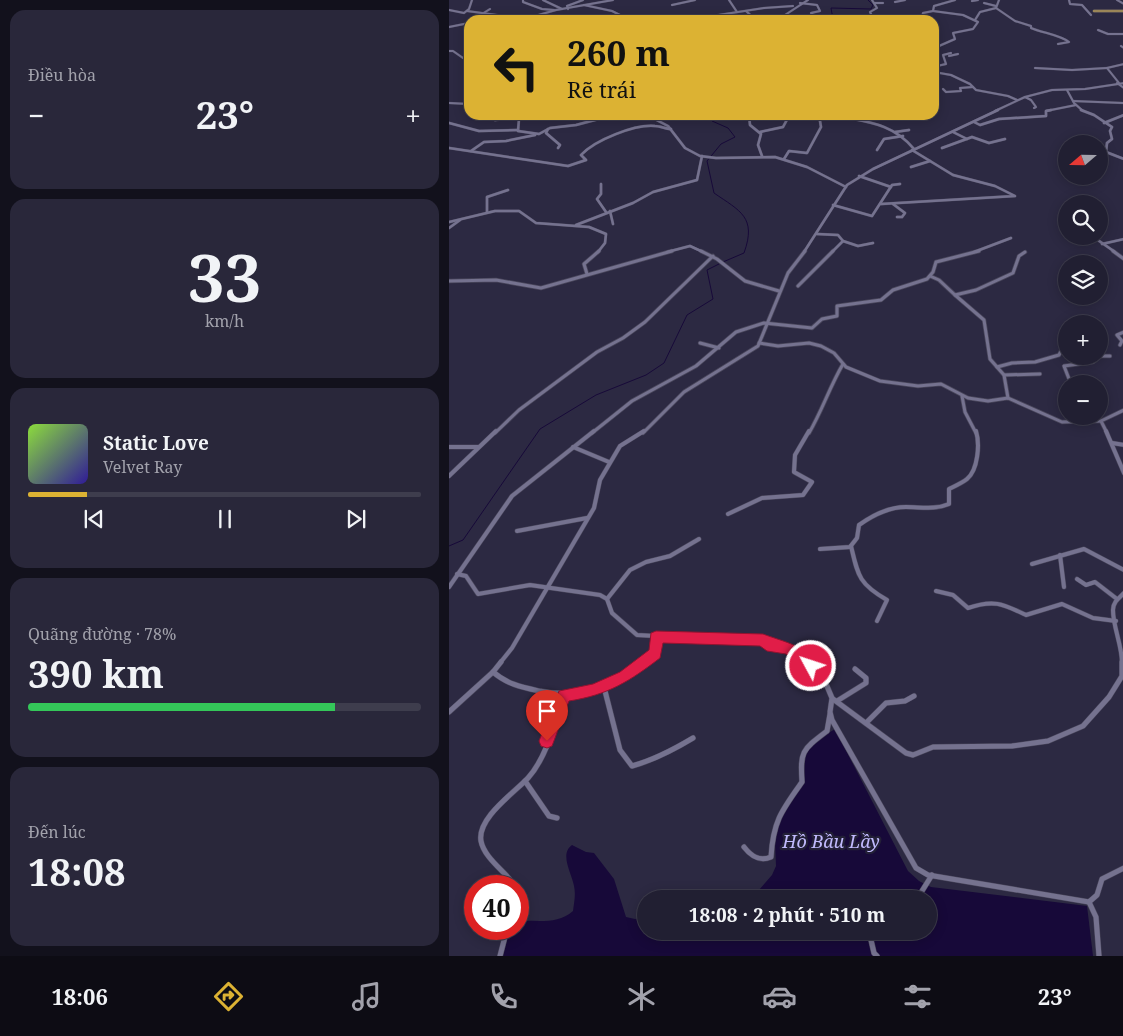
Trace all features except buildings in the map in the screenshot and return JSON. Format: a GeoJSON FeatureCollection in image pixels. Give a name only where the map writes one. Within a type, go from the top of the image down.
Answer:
{"type":"FeatureCollection","features":[{"type":"Feature","properties":{"kind":"main road"},"geometry":{"type":"LineString","coordinates":[[1094,11],[1123,11]]}},
{"type":"Feature","properties":{"kind":"street"},"geometry":{"type":"LineString","coordinates":[[467,11],[472,0]]}},
{"type":"Feature","properties":{"kind":"street"},"geometry":{"type":"LineString","coordinates":[[523,0],[523,2],[542,9],[556,10]]}},
{"type":"Feature","properties":{"kind":"street"},"geometry":{"type":"LineString","coordinates":[[543,0],[562,9]]}},
{"type":"Feature","properties":{"kind":"street"},"geometry":{"type":"LineString","coordinates":[[569,8],[567,6],[583,0]]}},
{"type":"Feature","properties":{"kind":"street"},"geometry":{"type":"LineString","coordinates":[[543,15],[556,10],[613,0]]}},
{"type":"Feature","properties":{"kind":"street"},"geometry":{"type":"LineString","coordinates":[[671,4],[695,0]]}},
{"type":"Feature","properties":{"kind":"street"},"geometry":{"type":"LineString","coordinates":[[729,0],[737,12]]}},
{"type":"Feature","properties":{"kind":"street"},"geometry":{"type":"LineString","coordinates":[[718,15],[746,10],[793,6],[808,0]]}},
{"type":"Feature","properties":{"kind":"street"},"geometry":{"type":"LineString","coordinates":[[871,15],[870,12],[877,8],[872,0]]}},
{"type":"Feature","properties":{"kind":"street"},"geometry":{"type":"LineString","coordinates":[[895,2],[905,0]]}},
{"type":"Feature","properties":{"kind":"street"},"geometry":{"type":"LineString","coordinates":[[933,11],[934,6],[955,0]]}},
{"type":"Feature","properties":{"kind":"street"},"geometry":{"type":"LineString","coordinates":[[973,1],[978,0]]}},
{"type":"Feature","properties":{"kind":"street"},"geometry":{"type":"LineString","coordinates":[[975,20],[981,12],[996,7],[999,0]]}},
{"type":"Feature","properties":{"kind":"street"},"geometry":{"type":"LineString","coordinates":[[1069,0],[1070,4],[1082,5],[1091,15]]}},
{"type":"Feature","properties":{"kind":"street"},"geometry":{"type":"LineString","coordinates":[[1117,0],[1123,4]]}},
{"type":"Feature","properties":{"kind":"street"},"geometry":{"type":"LineString","coordinates":[[874,3],[883,2]]}},
{"type":"Feature","properties":{"kind":"street"},"geometry":{"type":"LineString","coordinates":[[800,3],[817,5],[820,11],[811,13],[813,15]]}},
{"type":"Feature","properties":{"kind":"street"},"geometry":{"type":"LineString","coordinates":[[984,3],[996,7],[1015,22],[1045,31],[1051,37],[1063,37],[1069,42],[1058,44]]}},
{"type":"Feature","properties":{"kind":"street"},"geometry":{"type":"LineString","coordinates":[[583,5],[612,11],[620,15]]}},
{"type":"Feature","properties":{"kind":"street"},"geometry":{"type":"LineString","coordinates":[[786,15],[793,6]]}},
{"type":"Feature","properties":{"kind":"street"},"geometry":{"type":"LineString","coordinates":[[482,14],[490,9]]}},
{"type":"Feature","properties":{"kind":"street"},"geometry":{"type":"LineString","coordinates":[[449,10],[460,13],[467,11],[482,14],[510,15]]}},
{"type":"Feature","properties":{"kind":"street"},"geometry":{"type":"LineString","coordinates":[[746,10],[751,15]]}},
{"type":"Feature","properties":{"kind":"street"},"geometry":{"type":"LineString","coordinates":[[922,15],[923,13],[933,11],[963,15],[978,22],[973,29],[955,32],[953,34],[955,39],[939,46]]}},
{"type":"Feature","properties":{"kind":"street"},"geometry":{"type":"LineString","coordinates":[[449,27],[464,24]]}},
{"type":"Feature","properties":{"kind":"street"},"geometry":{"type":"LineString","coordinates":[[1097,30],[1108,34],[1123,34]]}},
{"type":"Feature","properties":{"kind":"street"},"geometry":{"type":"LineString","coordinates":[[449,51],[453,51],[464,58]]}},
{"type":"Feature","properties":{"kind":"street"},"geometry":{"type":"LineString","coordinates":[[939,66],[946,64],[943,55],[951,53]]}},
{"type":"Feature","properties":{"kind":"street"},"geometry":{"type":"LineString","coordinates":[[945,57],[957,54]]}},
{"type":"Feature","properties":{"kind":"street"},"geometry":{"type":"LineString","coordinates":[[1035,68],[1066,68],[1072,70],[1107,68],[1123,64]]}},
{"type":"Feature","properties":{"kind":"street"},"geometry":{"type":"LineString","coordinates":[[1107,68],[1123,88]]}},
{"type":"Feature","properties":{"kind":"street"},"geometry":{"type":"LineString","coordinates":[[939,73],[951,75],[975,90],[1007,96],[1017,100]]}},
{"type":"Feature","properties":{"kind":"street"},"geometry":{"type":"LineString","coordinates":[[449,712],[493,672],[512,648],[594,506],[600,480],[620,446],[643,433],[679,396],[733,364],[759,343],[787,273],[817,234],[833,205],[846,187],[859,176],[1017,100],[1052,90],[1088,89],[1120,83]]}},
{"type":"Feature","properties":{"kind":"street"},"geometry":{"type":"LineString","coordinates":[[943,89],[946,92],[957,92],[961,91],[960,88],[973,87]]}},
{"type":"Feature","properties":{"kind":"street"},"geometry":{"type":"LineString","coordinates":[[1067,90],[1073,101],[1083,112],[1094,116],[1112,128],[1110,131],[1112,139],[1107,143],[1106,153],[1123,159]]}},
{"type":"Feature","properties":{"kind":"street"},"geometry":{"type":"LineString","coordinates":[[1025,97],[1031,100],[1036,107],[1034,108]]}},
{"type":"Feature","properties":{"kind":"street"},"geometry":{"type":"LineString","coordinates":[[1073,101],[1123,103]]}},
{"type":"Feature","properties":{"kind":"street"},"geometry":{"type":"LineString","coordinates":[[449,103],[464,104]]}},
{"type":"Feature","properties":{"kind":"street"},"geometry":{"type":"LineString","coordinates":[[974,122],[981,125],[993,120],[1046,116],[1046,111],[1051,108],[1076,104]]}},
{"type":"Feature","properties":{"kind":"street"},"geometry":{"type":"LineString","coordinates":[[1104,123],[1123,115]]}},
{"type":"Feature","properties":{"kind":"street"},"geometry":{"type":"LineString","coordinates":[[518,130],[519,120]]}},
{"type":"Feature","properties":{"kind":"street"},"geometry":{"type":"LineString","coordinates":[[471,151],[485,142],[506,141],[537,134],[548,129],[576,125],[592,120]]}},
{"type":"Feature","properties":{"kind":"street"},"geometry":{"type":"LineString","coordinates":[[656,120],[671,129],[683,147],[707,157],[761,156],[785,159],[846,187]]}},
{"type":"Feature","properties":{"kind":"street"},"geometry":{"type":"LineString","coordinates":[[750,120],[750,125],[760,132],[783,127],[787,120]]}},
{"type":"Feature","properties":{"kind":"street"},"geometry":{"type":"LineString","coordinates":[[785,159],[788,152],[807,153],[821,127],[820,120]]}},
{"type":"Feature","properties":{"kind":"street"},"geometry":{"type":"LineString","coordinates":[[869,120],[888,127],[903,136],[913,150],[953,175],[995,186],[1015,196],[881,204]]}},
{"type":"Feature","properties":{"kind":"street"},"geometry":{"type":"LineString","coordinates":[[449,123],[479,131],[518,130],[537,134]]}},
{"type":"Feature","properties":{"kind":"street"},"geometry":{"type":"LineString","coordinates":[[449,148],[570,166],[587,160],[581,155],[586,149],[618,136],[652,126],[671,129]]}},
{"type":"Feature","properties":{"kind":"street"},"geometry":{"type":"LineString","coordinates":[[548,129],[546,133],[560,145],[558,148]]}},
{"type":"Feature","properties":{"kind":"street"},"geometry":{"type":"LineString","coordinates":[[895,132],[909,130]]}},
{"type":"Feature","properties":{"kind":"street"},"geometry":{"type":"LineString","coordinates":[[760,132],[758,145],[761,156]]}},
{"type":"Feature","properties":{"kind":"street"},"geometry":{"type":"LineString","coordinates":[[953,132],[967,139]]}},
{"type":"Feature","properties":{"kind":"street"},"geometry":{"type":"LineString","coordinates":[[877,150],[882,146],[884,139],[903,136]]}},
{"type":"Feature","properties":{"kind":"street"},"geometry":{"type":"LineString","coordinates":[[942,148],[973,137],[989,143],[1005,139]]}},
{"type":"Feature","properties":{"kind":"street"},"geometry":{"type":"LineString","coordinates":[[576,225],[658,191],[697,180],[707,157]]}},
{"type":"Feature","properties":{"kind":"street"},"geometry":{"type":"LineString","coordinates":[[911,168],[930,161]]}},
{"type":"Feature","properties":{"kind":"street"},"geometry":{"type":"LineString","coordinates":[[859,176],[891,187]]}},
{"type":"Feature","properties":{"kind":"street"},"geometry":{"type":"LineString","coordinates":[[601,184],[601,194],[597,199],[608,211],[613,224]]}},
{"type":"Feature","properties":{"kind":"street"},"geometry":{"type":"LineString","coordinates":[[833,205],[871,216],[891,187],[894,184],[900,184]]}},
{"type":"Feature","properties":{"kind":"street"},"geometry":{"type":"LineString","coordinates":[[487,212],[487,197],[508,190]]}},
{"type":"Feature","properties":{"kind":"street"},"geometry":{"type":"LineString","coordinates":[[893,204],[905,213],[902,217],[897,217]]}},
{"type":"Feature","properties":{"kind":"street"},"geometry":{"type":"LineString","coordinates":[[449,222],[487,212],[519,211],[536,223],[576,225],[601,230],[607,237],[604,246],[583,265],[587,274]]}},
{"type":"Feature","properties":{"kind":"street"},"geometry":{"type":"LineString","coordinates":[[449,228],[462,219]]}},
{"type":"Feature","properties":{"kind":"street"},"geometry":{"type":"LineString","coordinates":[[817,234],[838,235],[843,241],[858,246],[873,243]]}},
{"type":"Feature","properties":{"kind":"street"},"geometry":{"type":"LineString","coordinates":[[931,276],[935,262],[979,251],[1011,238]]}},
{"type":"Feature","properties":{"kind":"street"},"geometry":{"type":"LineString","coordinates":[[1108,243],[1123,239]]}},
{"type":"Feature","properties":{"kind":"street"},"geometry":{"type":"LineString","coordinates":[[797,286],[843,241]]}},
{"type":"Feature","properties":{"kind":"street"},"geometry":{"type":"LineString","coordinates":[[1103,245],[1123,259]]}},
{"type":"Feature","properties":{"kind":"street"},"geometry":{"type":"LineString","coordinates":[[449,281],[496,280],[538,288],[633,263],[686,246],[697,248],[713,256],[746,282],[779,291]]}},
{"type":"Feature","properties":{"kind":"street"},"geometry":{"type":"LineString","coordinates":[[955,295],[976,290],[1013,273],[1019,256],[1025,252]]}},
{"type":"Feature","properties":{"kind":"street"},"geometry":{"type":"LineString","coordinates":[[449,476],[525,405],[597,352],[623,338],[645,322],[713,256]]}},
{"type":"Feature","properties":{"kind":"street"},"geometry":{"type":"LineString","coordinates":[[449,587],[507,501],[632,401],[696,366],[736,332],[766,323],[812,328],[822,319],[837,316],[837,306],[879,300],[893,290],[931,276],[941,281],[984,320],[990,358],[1004,375],[1008,398]]}},
{"type":"Feature","properties":{"kind":"street"},"geometry":{"type":"LineString","coordinates":[[1120,344],[1122,341],[1117,335],[1123,332]]}},
{"type":"Feature","properties":{"kind":"street"},"geometry":{"type":"LineString","coordinates":[[700,343],[719,348]]}},
{"type":"Feature","properties":{"kind":"street"},"geometry":{"type":"LineString","coordinates":[[759,343],[777,346],[809,343],[821,346],[834,353],[849,369],[880,382],[918,386],[941,384],[952,388],[961,396],[985,400],[1008,398],[1058,422]]}},
{"type":"Feature","properties":{"kind":"street"},"geometry":{"type":"LineString","coordinates":[[997,367],[1012,363],[1035,362],[1058,355]]}},
{"type":"Feature","properties":{"kind":"street"},"geometry":{"type":"LineString","coordinates":[[1068,375],[1064,366],[1093,362],[1100,356],[1110,356]]}},
{"type":"Feature","properties":{"kind":"street"},"geometry":{"type":"LineString","coordinates":[[728,514],[762,498],[803,495],[811,482],[794,472],[794,458],[817,419],[829,387],[843,364]]}},
{"type":"Feature","properties":{"kind":"street"},"geometry":{"type":"LineString","coordinates":[[1004,375],[1040,374]]}},
{"type":"Feature","properties":{"kind":"street"},"geometry":{"type":"LineString","coordinates":[[821,549],[851,546],[857,538],[859,525],[900,507],[921,509],[946,506],[950,502],[949,489],[968,478],[979,441],[962,408],[961,396]]}},
{"type":"Feature","properties":{"kind":"street"},"geometry":{"type":"LineString","coordinates":[[1108,418],[1123,410]]}},
{"type":"Feature","properties":{"kind":"street"},"geometry":{"type":"LineString","coordinates":[[1103,425],[1123,473]]}},
{"type":"Feature","properties":{"kind":"street"},"geometry":{"type":"LineString","coordinates":[[1112,443],[1123,445]]}},
{"type":"Feature","properties":{"kind":"street"},"geometry":{"type":"LineString","coordinates":[[449,447],[478,447]]}},
{"type":"Feature","properties":{"kind":"street"},"geometry":{"type":"LineString","coordinates":[[573,447],[609,462]]}},
{"type":"Feature","properties":{"kind":"street"},"geometry":{"type":"LineString","coordinates":[[517,532],[587,518]]}},
{"type":"Feature","properties":{"kind":"street"},"geometry":{"type":"LineString","coordinates":[[607,599],[629,570],[649,561],[670,556],[699,539]]}},
{"type":"Feature","properties":{"kind":"street"},"geometry":{"type":"LineString","coordinates":[[851,546],[860,583],[873,594],[887,600],[877,621]]}},
{"type":"Feature","properties":{"kind":"street"},"geometry":{"type":"LineString","coordinates":[[1032,564],[1082,549],[1088,550],[1123,570]]}},
{"type":"Feature","properties":{"kind":"street"},"geometry":{"type":"LineString","coordinates":[[1060,555],[1064,587]]}},
{"type":"Feature","properties":{"kind":"street"},"geometry":{"type":"LineString","coordinates":[[457,574],[466,576],[473,590],[478,594],[530,585],[600,595],[607,599],[612,613],[633,633],[643,637],[748,638],[763,640],[767,645],[787,648],[807,664],[819,670],[835,700],[906,753],[913,755],[933,747],[1012,746],[1048,742],[1078,729],[1089,720],[1109,697],[1122,676],[1122,649],[1113,609],[1117,599],[1123,593]]}},
{"type":"Feature","properties":{"kind":"street"},"geometry":{"type":"LineString","coordinates":[[1077,579],[1086,585],[1095,582],[1117,599]]}},
{"type":"Feature","properties":{"kind":"street"},"geometry":{"type":"LineString","coordinates":[[936,591],[953,595],[968,608],[983,603],[1001,603],[1026,614],[1062,604],[1087,617],[1103,622],[1116,622]]}},
{"type":"Feature","properties":{"kind":"street"},"geometry":{"type":"LineString","coordinates":[[493,672],[515,687],[564,696],[604,687],[625,677],[652,656],[656,650],[656,637]]}},
{"type":"Feature","properties":{"kind":"street"},"geometry":{"type":"LineString","coordinates":[[744,847],[749,854],[757,858],[771,857],[772,838],[778,816],[802,782],[800,768],[805,750],[813,740],[827,731],[835,700],[866,683],[866,678],[855,669]]}},
{"type":"Feature","properties":{"kind":"street"},"geometry":{"type":"LineString","coordinates":[[604,687],[620,750],[632,766],[653,757],[665,755],[693,738]]}},
{"type":"Feature","properties":{"kind":"street"},"geometry":{"type":"LineString","coordinates":[[505,875],[492,860],[481,836],[486,822],[535,768],[564,696]]}},
{"type":"Feature","properties":{"kind":"street"},"geometry":{"type":"LineString","coordinates":[[866,723],[886,703],[905,701],[914,696]]}},
{"type":"Feature","properties":{"kind":"street"},"geometry":{"type":"LineString","coordinates":[[830,714],[912,862],[922,872],[1089,902]]}},
{"type":"Feature","properties":{"kind":"street"},"geometry":{"type":"LineString","coordinates":[[525,780],[549,816],[557,818]]}},
{"type":"Feature","properties":{"kind":"street"},"geometry":{"type":"LineString","coordinates":[[1089,902],[1097,895],[1102,879],[1123,868]]}},
{"type":"Feature","properties":{"kind":"street"},"geometry":{"type":"LineString","coordinates":[[923,890],[932,875]]}},
{"type":"Feature","properties":{"kind":"street"},"geometry":{"type":"LineString","coordinates":[[1089,902],[1096,917],[1099,956]]}},
{"type":"Feature","properties":{"kind":"street"},"geometry":{"type":"LineString","coordinates":[[500,956],[504,940]]}},
{"type":"Feature","properties":{"kind":"street"},"geometry":{"type":"LineString","coordinates":[[871,940],[874,953],[877,956]]}},
{"type":"Feature","properties":{"kind":"water","name":"Hồ Bầu Lầy"},"geometry":{"type":"Polygon","coordinates":[[[835,729],[908,871],[919,881],[931,887],[1087,906],[1093,956],[503,956],[507,940],[529,940],[529,921],[554,920],[573,911],[575,889],[566,859],[568,849],[572,845],[586,852],[594,853],[614,879],[626,917],[637,919],[637,940],[937,940],[937,890],[759,890],[772,875],[776,866],[775,841],[781,814],[800,786],[802,763],[809,745],[835,729]]]}},
{"type":"Feature","properties":{"kind":"waterway"},"geometry":{"type":"LineString","coordinates":[[835,15],[832,14],[831,8],[871,9],[873,5],[868,0]]}},
{"type":"Feature","properties":{"kind":"waterway"},"geometry":{"type":"LineString","coordinates":[[712,120],[728,128],[735,137],[721,144],[707,161],[714,193],[744,216],[748,231],[748,241],[744,253],[723,262]]}},
{"type":"Feature","properties":{"kind":"waterway"},"geometry":{"type":"LineString","coordinates":[[449,546],[463,540],[540,429],[596,395],[646,375],[664,363],[687,315],[713,299],[707,270],[719,264]]}},
{"type":"Feature","properties":{"kind":"route"},"geometry":{"type":"LineString","coordinates":[[547,741],[564,696],[594,690],[625,677],[655,653],[656,637],[701,639],[748,638],[763,640],[767,645],[783,646],[789,649],[811,666]]}}]}
